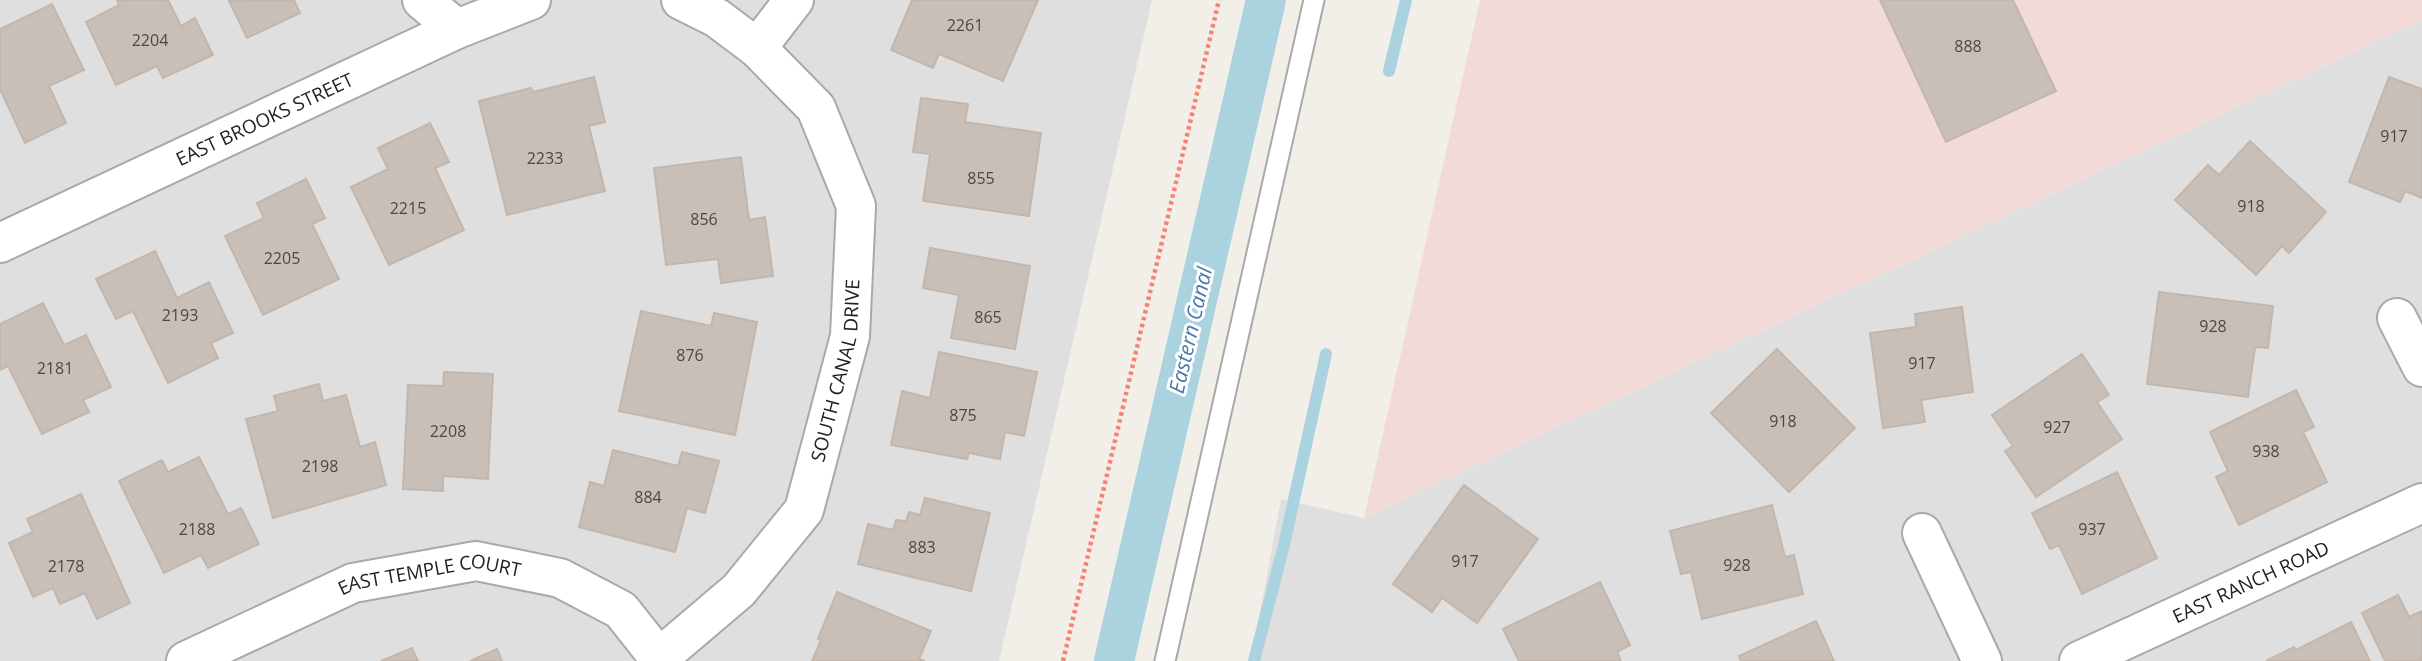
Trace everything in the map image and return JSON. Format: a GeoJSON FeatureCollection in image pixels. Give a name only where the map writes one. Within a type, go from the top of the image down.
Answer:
{"type":"FeatureCollection","features":[{"type":"Feature","properties":{"kind":"street"},"geometry":{"type":"LineString","coordinates":[[422,0],[457,15]]}},
{"type":"Feature","properties":{"kind":"street","name":"EAST BROOKS STREET"},"geometry":{"type":"LineString","coordinates":[[0,243],[457,15],[531,0]]}},
{"type":"Feature","properties":{"kind":"street"},"geometry":{"type":"LineString","coordinates":[[681,0],[717,18],[757,48],[794,0]]}},
{"type":"Feature","properties":{"kind":"street","name":"SOUTH CANAL DRIVE"},"geometry":{"type":"LineString","coordinates":[[660,660],[739,590],[804,510],[850,336],[856,206],[816,108],[757,48]]}},
{"type":"Feature","properties":{"kind":"street"},"geometry":{"type":"LineString","coordinates":[[2397,318],[2422,367]]}},
{"type":"Feature","properties":{"kind":"street","name":"EAST RANCH ROAD"},"geometry":{"type":"LineString","coordinates":[[2079,661],[2422,503]]}},
{"type":"Feature","properties":{"kind":"street"},"geometry":{"type":"LineString","coordinates":[[1922,533],[1982,661]]}},
{"type":"Feature","properties":{"kind":"street","name":"EAST TEMPLE COURT"},"geometry":{"type":"LineString","coordinates":[[186,661],[353,583],[476,561],[560,578],[621,610],[660,660]]}},
{"type":"Feature","properties":{"kind":"lane"},"geometry":{"type":"LineString","coordinates":[[1165,661],[1314,0]]}},
{"type":"Feature","properties":{"kind":"path"},"geometry":{"type":"LineString","coordinates":[[1063,661],[1219,0]]}},
{"type":"Feature","properties":{"kind":"shaded area"},"geometry":{"type":"Polygon","coordinates":[[[0,0],[1152,0],[999,661],[0,661],[0,0]]]}},
{"type":"Feature","properties":{"kind":"shaded area"},"geometry":{"type":"Polygon","coordinates":[[[1480,0],[2422,0],[2422,20],[1364,518],[1480,0]]]}},
{"type":"Feature","properties":{"kind":"shaded area"},"geometry":{"type":"Polygon","coordinates":[[[2422,20],[2422,661],[1251,661],[1281,499],[1364,518],[2422,20]]]}},
{"type":"Feature","properties":{"kind":"building"},"geometry":{"type":"Polygon","coordinates":[[[117,0],[168,0],[181,26],[195,18],[213,55],[163,78],[157,66],[116,85],[86,22],[119,5],[117,0]]]}},
{"type":"Feature","properties":{"kind":"building"},"geometry":{"type":"Polygon","coordinates":[[[294,0],[300,13],[247,38],[229,1],[294,0]]]}},
{"type":"Feature","properties":{"kind":"building"},"geometry":{"type":"Polygon","coordinates":[[[912,0],[1038,0],[1003,81],[939,54],[933,68],[891,50],[912,0]]]}},
{"type":"Feature","properties":{"kind":"building"},"geometry":{"type":"Polygon","coordinates":[[[1880,0],[2013,0],[2056,91],[1946,142],[1880,0]]]}},
{"type":"Feature","properties":{"kind":"building"},"geometry":{"type":"Polygon","coordinates":[[[52,4],[84,70],[49,86],[66,123],[25,143],[0,89],[0,29],[52,4]]]}},
{"type":"Feature","properties":{"kind":"building"},"geometry":{"type":"Polygon","coordinates":[[[594,77],[605,122],[589,126],[605,191],[507,215],[479,101],[531,88],[533,92],[594,77]]]}},
{"type":"Feature","properties":{"kind":"building"},"geometry":{"type":"Polygon","coordinates":[[[2389,77],[2422,89],[2422,198],[2405,191],[2400,202],[2349,182],[2389,77]]]}},
{"type":"Feature","properties":{"kind":"building"},"geometry":{"type":"Polygon","coordinates":[[[921,98],[968,104],[965,122],[1041,133],[1029,216],[923,201],[930,154],[913,152],[921,98]]]}},
{"type":"Feature","properties":{"kind":"building"},"geometry":{"type":"Polygon","coordinates":[[[430,123],[449,162],[435,168],[464,230],[389,265],[351,187],[388,169],[378,148],[430,123]]]}},
{"type":"Feature","properties":{"kind":"building"},"geometry":{"type":"Polygon","coordinates":[[[2250,141],[2326,212],[2289,253],[2282,246],[2256,275],[2175,200],[2208,165],[2219,175],[2250,141]]]}},
{"type":"Feature","properties":{"kind":"building"},"geometry":{"type":"Polygon","coordinates":[[[741,157],[749,220],[765,217],[773,276],[721,283],[718,259],[666,265],[654,168],[741,157]]]}},
{"type":"Feature","properties":{"kind":"building"},"geometry":{"type":"Polygon","coordinates":[[[306,179],[325,218],[312,224],[339,279],[263,315],[225,236],[264,218],[257,203],[306,179]]]}},
{"type":"Feature","properties":{"kind":"building"},"geometry":{"type":"Polygon","coordinates":[[[930,248],[1030,266],[1015,349],[951,338],[959,295],[923,288],[930,248]]]}},
{"type":"Feature","properties":{"kind":"building"},"geometry":{"type":"Polygon","coordinates":[[[155,251],[177,298],[209,282],[233,333],[211,343],[218,358],[168,383],[133,311],[116,319],[96,279],[155,251]]]}},
{"type":"Feature","properties":{"kind":"building"},"geometry":{"type":"Polygon","coordinates":[[[2159,292],[2273,306],[2268,348],[2255,347],[2248,397],[2147,384],[2159,292]]]}},
{"type":"Feature","properties":{"kind":"building"},"geometry":{"type":"Polygon","coordinates":[[[43,303],[64,345],[86,335],[111,387],[83,400],[89,412],[42,434],[8,366],[0,370],[0,324],[43,303]]]}},
{"type":"Feature","properties":{"kind":"building"},"geometry":{"type":"Polygon","coordinates":[[[1962,307],[1973,392],[1921,400],[1925,422],[1883,428],[1870,333],[1916,327],[1915,314],[1962,307]]]}},
{"type":"Feature","properties":{"kind":"building"},"geometry":{"type":"Polygon","coordinates":[[[641,311],[711,326],[714,313],[757,322],[735,435],[619,411],[641,311]]]}},
{"type":"Feature","properties":{"kind":"building"},"geometry":{"type":"Polygon","coordinates":[[[1777,349],[1855,428],[1789,492],[1711,413],[1777,349]]]}},
{"type":"Feature","properties":{"kind":"building"},"geometry":{"type":"Polygon","coordinates":[[[939,352],[1037,372],[1024,436],[1005,432],[1000,459],[969,453],[967,459],[891,445],[902,391],[930,398],[939,352]]]}},
{"type":"Feature","properties":{"kind":"building"},"geometry":{"type":"Polygon","coordinates":[[[2082,354],[2109,395],[2097,402],[2122,439],[2036,497],[2005,451],[2013,446],[1992,415],[2082,354]]]}},
{"type":"Feature","properties":{"kind":"building"},"geometry":{"type":"Polygon","coordinates":[[[444,372],[493,374],[488,479],[443,476],[443,491],[403,489],[408,385],[443,386],[444,372]]]}},
{"type":"Feature","properties":{"kind":"building"},"geometry":{"type":"Polygon","coordinates":[[[319,384],[323,401],[346,395],[360,447],[375,442],[386,485],[273,518],[246,419],[278,411],[274,396],[319,384]]]}},
{"type":"Feature","properties":{"kind":"building"},"geometry":{"type":"Polygon","coordinates":[[[2296,390],[2314,427],[2303,432],[2327,482],[2239,525],[2216,477],[2228,471],[2210,432],[2296,390]]]}},
{"type":"Feature","properties":{"kind":"building"},"geometry":{"type":"Polygon","coordinates":[[[613,450],[678,466],[682,452],[719,461],[705,513],[687,508],[675,552],[579,527],[590,482],[604,486],[613,450]]]}},
{"type":"Feature","properties":{"kind":"building"},"geometry":{"type":"Polygon","coordinates":[[[199,457],[228,514],[241,508],[259,544],[208,568],[201,555],[164,573],[119,481],[162,460],[168,472],[199,457]]]}},
{"type":"Feature","properties":{"kind":"building"},"geometry":{"type":"Polygon","coordinates":[[[2117,472],[2157,558],[2082,594],[2059,545],[2050,549],[2032,513],[2117,472]]]}},
{"type":"Feature","properties":{"kind":"building"},"geometry":{"type":"Polygon","coordinates":[[[1464,485],[1538,539],[1477,623],[1442,598],[1432,612],[1393,584],[1464,485]]]}},
{"type":"Feature","properties":{"kind":"building"},"geometry":{"type":"Polygon","coordinates":[[[81,494],[130,603],[97,619],[85,593],[60,604],[53,588],[33,597],[9,543],[33,532],[27,519],[81,494]]]}},
{"type":"Feature","properties":{"kind":"building"},"geometry":{"type":"Polygon","coordinates":[[[925,498],[990,513],[971,591],[858,564],[868,524],[893,530],[896,520],[906,521],[909,512],[920,515],[925,498]]]}},
{"type":"Feature","properties":{"kind":"building"},"geometry":{"type":"Polygon","coordinates":[[[1772,505],[1785,557],[1794,555],[1803,594],[1702,619],[1691,572],[1681,574],[1670,531],[1772,505]]]}},
{"type":"Feature","properties":{"kind":"building"},"geometry":{"type":"Polygon","coordinates":[[[1600,582],[1630,645],[1617,652],[1621,661],[1519,661],[1503,629],[1600,582]]]}},
{"type":"Feature","properties":{"kind":"building"},"geometry":{"type":"Polygon","coordinates":[[[837,592],[931,631],[919,659],[925,661],[812,661],[837,592]]]}},
{"type":"Feature","properties":{"kind":"building"},"geometry":{"type":"Polygon","coordinates":[[[2398,595],[2409,617],[2422,611],[2422,661],[2385,661],[2362,613],[2398,595]]]}},
{"type":"Feature","properties":{"kind":"building"},"geometry":{"type":"Polygon","coordinates":[[[1816,621],[1834,661],[1741,661],[1739,656],[1816,621]]]}},
{"type":"Feature","properties":{"kind":"building"},"geometry":{"type":"Polygon","coordinates":[[[2351,622],[2370,661],[2266,661],[2294,647],[2296,650],[2351,622]]]}},
{"type":"Feature","properties":{"kind":"building"},"geometry":{"type":"Polygon","coordinates":[[[412,648],[418,661],[381,661],[412,648]]]}},
{"type":"Feature","properties":{"kind":"building"},"geometry":{"type":"Polygon","coordinates":[[[497,649],[502,661],[470,661],[497,649]]]}},
{"type":"Feature","properties":{"kind":"waterway","name":"Eastern Canal"},"geometry":{"type":"LineString","coordinates":[[1114,661],[1266,0]]}},
{"type":"Feature","properties":{"kind":"waterway"},"geometry":{"type":"LineString","coordinates":[[1389,71],[1406,0]]}},
{"type":"Feature","properties":{"kind":"waterway"},"geometry":{"type":"LineString","coordinates":[[1254,661],[1284,545],[1326,354]]}}]}
